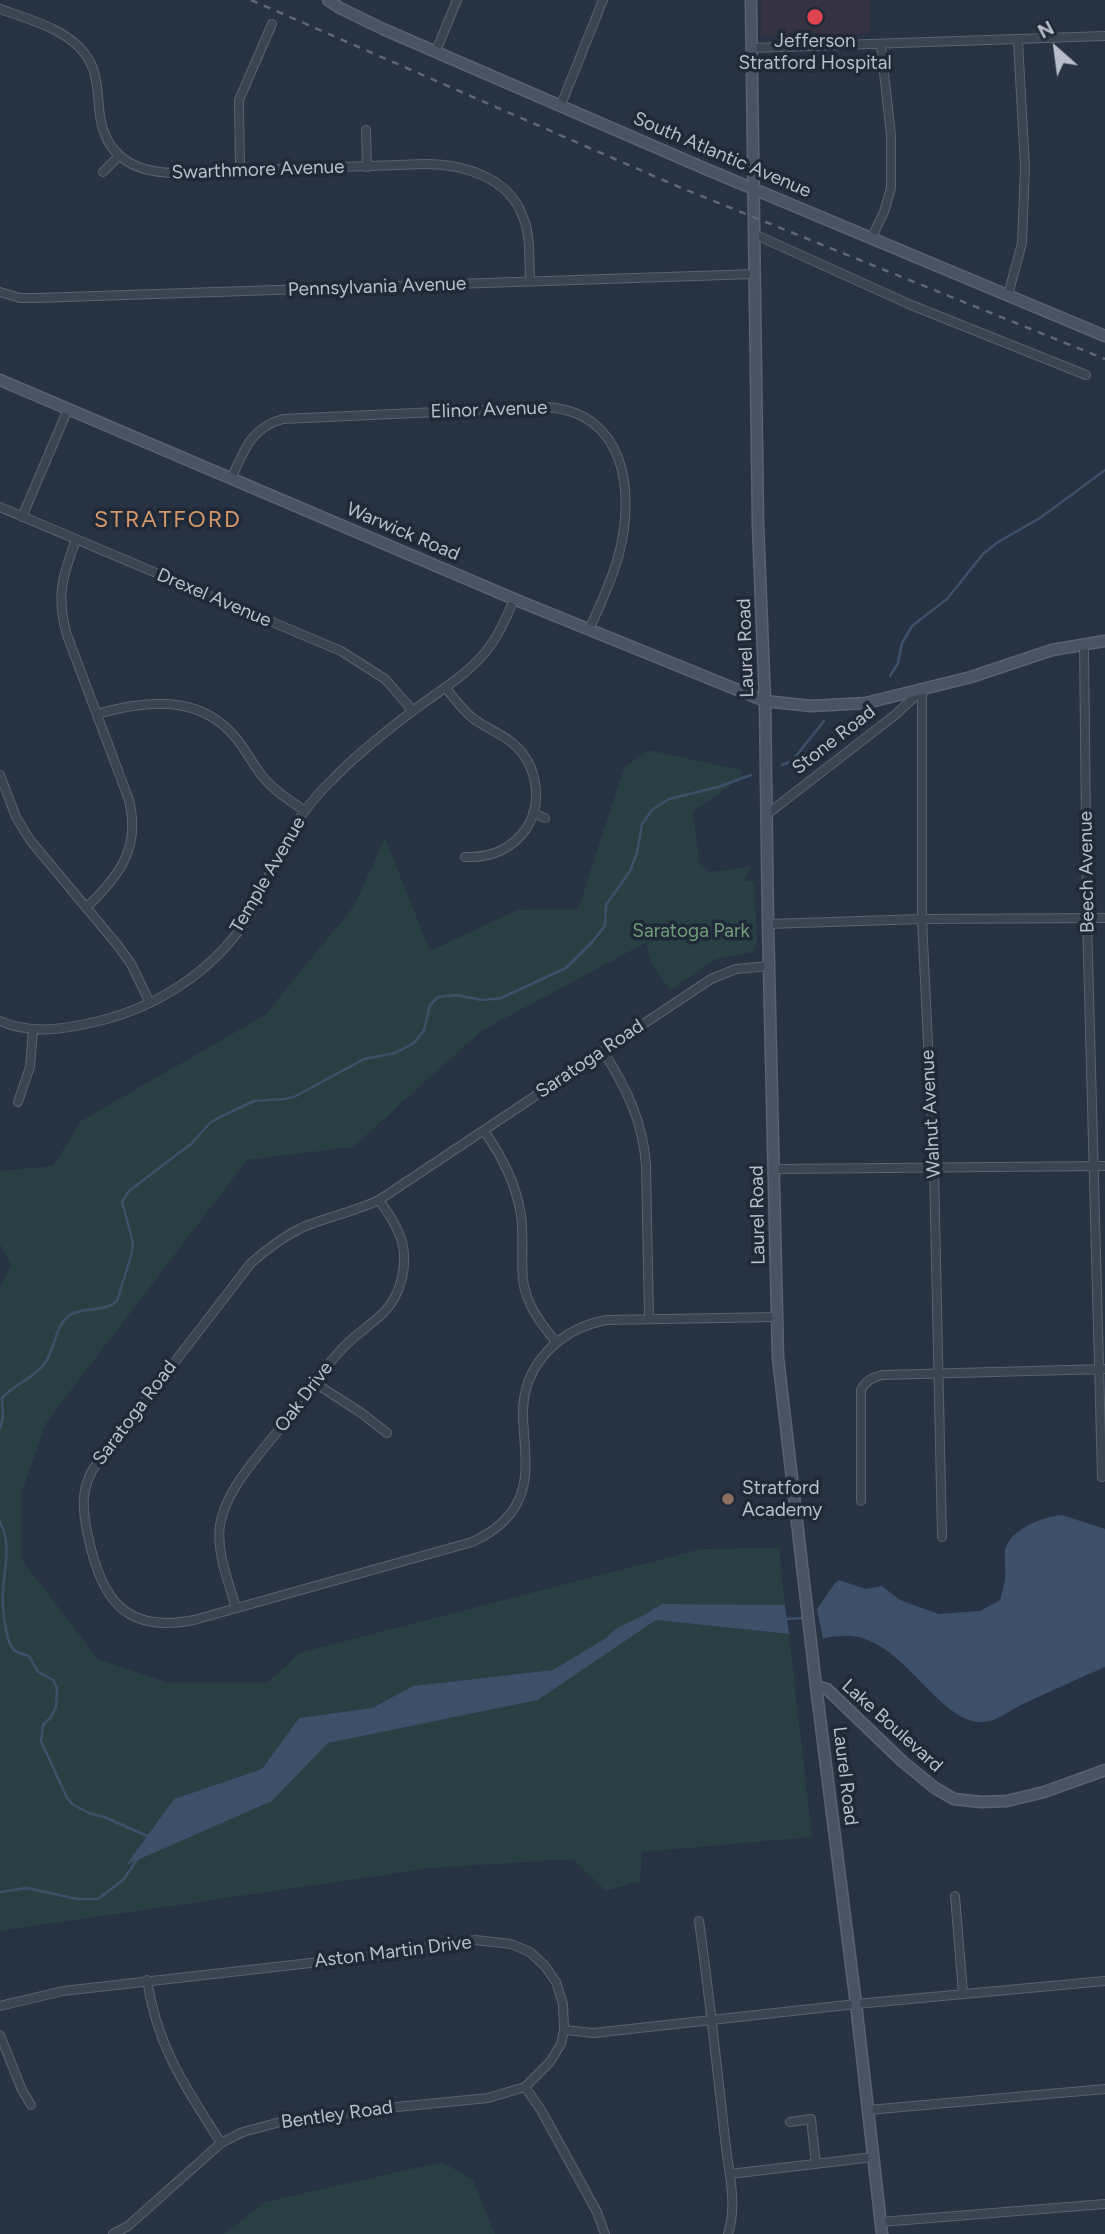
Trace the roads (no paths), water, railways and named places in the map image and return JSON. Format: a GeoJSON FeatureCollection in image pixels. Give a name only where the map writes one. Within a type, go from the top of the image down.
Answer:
{"type":"FeatureCollection","features":[{"type":"Feature","properties":{"kind":"street","name":"South Atlantic Avenue"},"geometry":{"type":"LineString","coordinates":[[328,0],[373,24],[1105,337]]}},
{"type":"Feature","properties":{"kind":"street"},"geometry":{"type":"LineString","coordinates":[[436,51],[457,0]]}},
{"type":"Feature","properties":{"kind":"street"},"geometry":{"type":"LineString","coordinates":[[561,105],[603,0]]}},
{"type":"Feature","properties":{"kind":"street","name":"Laurel Road"},"geometry":{"type":"LineString","coordinates":[[751,0],[758,526],[765,701],[777,1317],[782,1396],[881,2228]]}},
{"type":"Feature","properties":{"kind":"street"},"geometry":{"type":"LineString","coordinates":[[0,9],[64,35],[86,54],[97,82],[105,135],[119,156],[103,172]]}},
{"type":"Feature","properties":{"kind":"street"},"geometry":{"type":"LineString","coordinates":[[240,171],[239,100],[272,24]]}},
{"type":"Feature","properties":{"kind":"street"},"geometry":{"type":"LineString","coordinates":[[752,48],[1105,36]]}},
{"type":"Feature","properties":{"kind":"street"},"geometry":{"type":"LineString","coordinates":[[1008,295],[1022,243],[1025,166],[1018,41]]}},
{"type":"Feature","properties":{"kind":"street"},"geometry":{"type":"LineString","coordinates":[[872,237],[884,212],[891,188],[891,136],[881,45]]}},
{"type":"Feature","properties":{"kind":"street"},"geometry":{"type":"LineString","coordinates":[[366,130],[367,167]]}},
{"type":"Feature","properties":{"kind":"street","name":"Swarthmore Avenue"},"geometry":{"type":"LineString","coordinates":[[119,156],[133,166],[151,172],[173,173],[452,165],[477,173],[511,195],[524,217],[530,281]]}},
{"type":"Feature","properties":{"kind":"street"},"geometry":{"type":"LineString","coordinates":[[754,234],[911,304],[1086,375]]}},
{"type":"Feature","properties":{"kind":"street","name":"Pennsylvania Avenue"},"geometry":{"type":"LineString","coordinates":[[0,292],[36,299],[755,274]]}},
{"type":"Feature","properties":{"kind":"street","name":"Warwick Road"},"geometry":{"type":"LineString","coordinates":[[0,380],[589,630],[765,701],[796,704]]}},
{"type":"Feature","properties":{"kind":"street","name":"Elinor Avenue"},"geometry":{"type":"LineString","coordinates":[[232,477],[254,434],[267,424],[283,419],[547,407],[578,414],[598,427],[608,438],[618,455],[624,475],[622,541],[589,630]]}},
{"type":"Feature","properties":{"kind":"street"},"geometry":{"type":"LineString","coordinates":[[22,517],[68,409]]}},
{"type":"Feature","properties":{"kind":"street","name":"Drexel Avenue"},"geometry":{"type":"LineString","coordinates":[[0,507],[341,651],[385,679],[413,711]]}},
{"type":"Feature","properties":{"kind":"street"},"geometry":{"type":"LineString","coordinates":[[76,540],[61,583],[61,612],[132,811],[132,832],[127,856],[110,884],[87,907]]}},
{"type":"Feature","properties":{"kind":"street","name":"Temple Avenue"},"geometry":{"type":"LineString","coordinates":[[0,1021],[33,1030],[91,1023],[150,1003],[174,990],[201,969],[233,937],[252,910],[278,855],[305,811],[322,790],[347,765],[487,651],[499,633],[514,599]]}},
{"type":"Feature","properties":{"kind":"street","name":"Stone Road"},"geometry":{"type":"LineString","coordinates":[[796,704],[811,706],[866,703],[971,677],[1052,650],[1105,641]]}},
{"type":"Feature","properties":{"kind":"street","name":"Beech Avenue"},"geometry":{"type":"LineString","coordinates":[[1084,645],[1087,919],[1100,1166],[1102,1477]]}},
{"type":"Feature","properties":{"kind":"street"},"geometry":{"type":"LineString","coordinates":[[445,687],[472,718],[511,742],[524,755],[535,782],[533,813],[521,835],[503,850],[484,857],[465,858]]}},
{"type":"Feature","properties":{"kind":"street","name":"Stone Road"},"geometry":{"type":"LineString","coordinates":[[766,815],[895,715],[922,690]]}},
{"type":"Feature","properties":{"kind":"street","name":"Walnut Avenue"},"geometry":{"type":"LineString","coordinates":[[922,690],[922,919],[934,1168],[942,1537]]}},
{"type":"Feature","properties":{"kind":"street"},"geometry":{"type":"LineString","coordinates":[[97,714],[158,702],[198,710],[227,729],[269,784],[305,811]]}},
{"type":"Feature","properties":{"kind":"street"},"geometry":{"type":"LineString","coordinates":[[0,775],[16,817],[30,840],[127,958],[150,1003]]}},
{"type":"Feature","properties":{"kind":"street"},"geometry":{"type":"LineString","coordinates":[[533,813],[545,818]]}},
{"type":"Feature","properties":{"kind":"street"},"geometry":{"type":"LineString","coordinates":[[768,923],[1105,918]]}},
{"type":"Feature","properties":{"kind":"street","name":"Saratoga Road"},"geometry":{"type":"LineString","coordinates":[[769,966],[736,969],[711,979],[379,1200],[299,1229],[251,1263],[97,1463],[85,1485],[84,1515],[95,1566],[108,1595],[119,1607],[141,1619],[165,1624],[194,1620],[463,1545],[499,1526],[516,1505],[524,1484],[523,1408],[526,1393],[539,1364],[556,1342],[589,1324],[614,1320],[777,1317]]}},
{"type":"Feature","properties":{"kind":"street"},"geometry":{"type":"LineString","coordinates":[[18,1102],[29,1074],[33,1030]]}},
{"type":"Feature","properties":{"kind":"street"},"geometry":{"type":"LineString","coordinates":[[603,1051],[626,1088],[643,1140],[646,1165],[649,1319]]}},
{"type":"Feature","properties":{"kind":"street"},"geometry":{"type":"LineString","coordinates":[[484,1131],[506,1167],[519,1204],[526,1291],[538,1319],[556,1342]]}},
{"type":"Feature","properties":{"kind":"street"},"geometry":{"type":"LineString","coordinates":[[775,1170],[1100,1166]]}},
{"type":"Feature","properties":{"kind":"street","name":"Oak Drive"},"geometry":{"type":"LineString","coordinates":[[236,1608],[220,1543],[220,1526],[225,1509],[237,1486],[315,1383],[346,1345],[384,1312],[397,1291],[403,1269],[402,1244],[395,1225],[379,1200]]}},
{"type":"Feature","properties":{"kind":"street"},"geometry":{"type":"LineString","coordinates":[[861,1500],[860,1390],[869,1379],[882,1375],[1102,1369]]}},
{"type":"Feature","properties":{"kind":"street"},"geometry":{"type":"LineString","coordinates":[[315,1383],[387,1433]]}},
{"type":"Feature","properties":{"kind":"street","name":"Lake Boulevard"},"geometry":{"type":"LineString","coordinates":[[816,1686],[827,1689],[903,1762],[935,1788],[954,1799],[1007,1801],[1044,1792],[1105,1770]]}},
{"type":"Feature","properties":{"kind":"street"},"geometry":{"type":"LineString","coordinates":[[956,1896],[963,1993]]}},
{"type":"Feature","properties":{"kind":"street"},"geometry":{"type":"LineString","coordinates":[[699,1921],[730,2174],[732,2222],[729,2234]]}},
{"type":"Feature","properties":{"kind":"street","name":"Aston Martin Drive"},"geometry":{"type":"LineString","coordinates":[[0,2006],[63,1991],[399,1953],[475,1940],[511,1944],[530,1952],[545,1966],[556,1982],[562,2004],[564,2030]]}},
{"type":"Feature","properties":{"kind":"street"},"geometry":{"type":"LineString","coordinates":[[146,1980],[160,2037],[183,2083],[221,2143]]}},
{"type":"Feature","properties":{"kind":"street"},"geometry":{"type":"LineString","coordinates":[[564,2030],[594,2033],[963,1993],[1105,1981]]}},
{"type":"Feature","properties":{"kind":"street","name":"Bentley Road"},"geometry":{"type":"LineString","coordinates":[[113,2234],[128,2226],[221,2143],[243,2132],[284,2121],[488,2098],[525,2087],[550,2062],[561,2044],[564,2030]]}},
{"type":"Feature","properties":{"kind":"street"},"geometry":{"type":"LineString","coordinates":[[0,2035],[22,2090],[31,2105]]}},
{"type":"Feature","properties":{"kind":"street"},"geometry":{"type":"LineString","coordinates":[[525,2087],[541,2110],[597,2212],[605,2234]]}},
{"type":"Feature","properties":{"kind":"street"},"geometry":{"type":"LineString","coordinates":[[868,2110],[1105,2090]]}},
{"type":"Feature","properties":{"kind":"street"},"geometry":{"type":"LineString","coordinates":[[789,2122],[811,2119],[816,2164]]}},
{"type":"Feature","properties":{"kind":"street"},"geometry":{"type":"LineString","coordinates":[[730,2174],[873,2157]]}},
{"type":"Feature","properties":{"kind":"street"},"geometry":{"type":"LineString","coordinates":[[881,2228],[1105,2204]]}},
{"type":"Feature","properties":{"kind":"water"},"geometry":{"type":"Polygon","coordinates":[[[1062,1515],[1105,1529],[1105,1667],[997,1718],[982,1722],[965,1719],[949,1709],[883,1648],[864,1639],[843,1636],[823,1639],[817,1609],[839,1580],[866,1589],[882,1586],[900,1600],[939,1614],[980,1611],[1000,1600],[1005,1579],[1005,1551],[1013,1537],[1037,1521],[1062,1515]]]}},
{"type":"Feature","properties":{"kind":"water"},"geometry":{"type":"Polygon","coordinates":[[[662,1604],[785,1605],[789,1634],[656,1620],[538,1700],[328,1743],[272,1801],[126,1865],[174,1799],[262,1769],[299,1718],[372,1708],[413,1686],[553,1670],[662,1604]]]}},
{"type":"Feature","properties":{"kind":"waterway"},"geometry":{"type":"LineString","coordinates":[[890,676],[898,663],[902,643],[912,626],[947,599],[983,554],[998,542],[1040,518],[1105,470]]}},
{"type":"Feature","properties":{"kind":"waterway"},"geometry":{"type":"LineString","coordinates":[[782,765],[792,761],[824,721]]}},
{"type":"Feature","properties":{"kind":"waterway"},"geometry":{"type":"LineString","coordinates":[[0,1429],[3,1417],[2,1398],[45,1363],[65,1319],[76,1312],[106,1307],[117,1301],[133,1242],[122,1202],[129,1191],[192,1143],[210,1123],[220,1117],[254,1101],[294,1097],[364,1059],[395,1053],[414,1043],[424,1030],[430,1005],[438,997],[456,995],[482,1000],[501,998],[566,968],[605,926],[606,905],[630,871],[637,853],[642,824],[653,809],[669,799],[718,787],[751,775]]}},
{"type":"Feature","properties":{"kind":"waterway"},"geometry":{"type":"LineString","coordinates":[[0,1522],[6,1539],[3,1598],[6,1631],[14,1650],[29,1656],[38,1672],[53,1680],[57,1688],[56,1707],[43,1725],[41,1741],[67,1798],[72,1804],[89,1813],[150,1837]]}},
{"type":"Feature","properties":{"kind":"waterway"},"geometry":{"type":"LineString","coordinates":[[610,1636],[640,1618]]}},
{"type":"Feature","properties":{"kind":"waterway"},"geometry":{"type":"LineString","coordinates":[[786,1619],[804,1618]]}},
{"type":"Feature","properties":{"kind":"waterway"},"geometry":{"type":"LineString","coordinates":[[0,1892],[27,1888],[77,1899],[98,1899],[124,1879],[138,1858]]}},
{"type":"Feature","properties":{"kind":"railway"},"geometry":{"type":"LineString","coordinates":[[251,0],[679,187],[1105,359]]}},
{"type":"Feature","properties":{"kind":"place","name":"Jefferson Stratford Hospital"},"geometry":{"type":"Point","coordinates":[815,17]}},
{"type":"Feature","properties":{"kind":"place","name":"Stratford Academy"},"geometry":{"type":"Point","coordinates":[728,1499]}},
{"type":"Feature","properties":{"kind":"district","name":"STRATFORD"},"geometry":{"type":"Point","coordinates":[168,520]}},
{"type":"Feature","properties":{"kind":"park label","name":"Saratoga Park"},"geometry":{"type":"Point","coordinates":[691,931]}}]}
